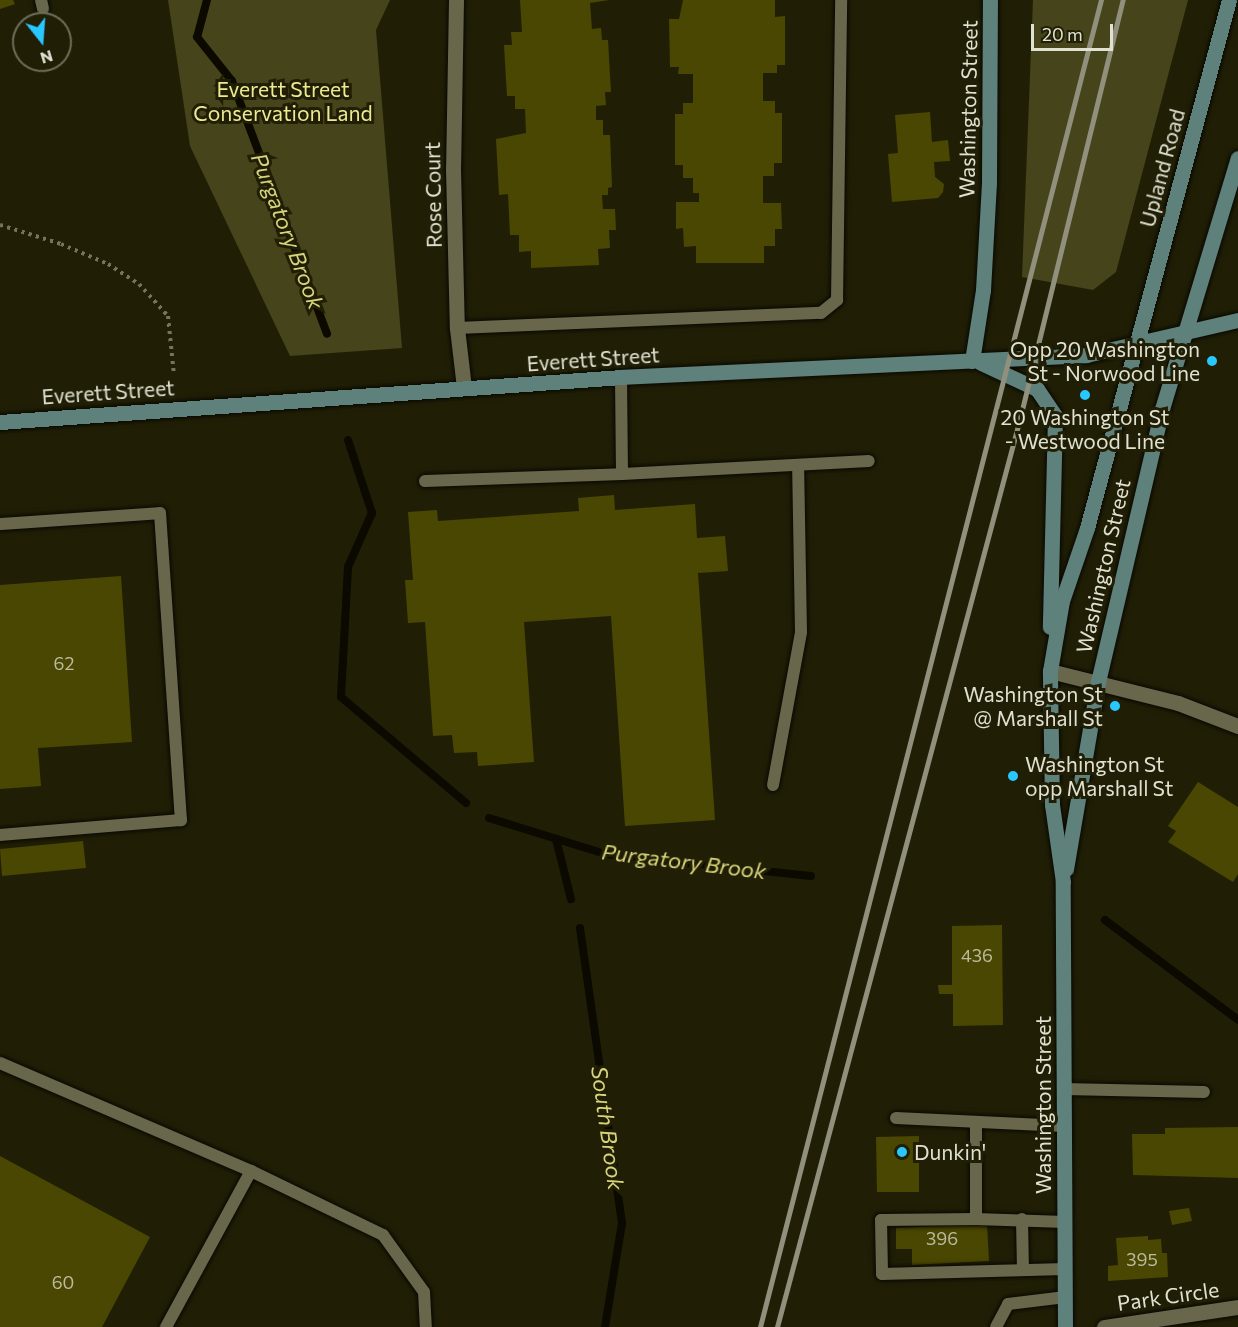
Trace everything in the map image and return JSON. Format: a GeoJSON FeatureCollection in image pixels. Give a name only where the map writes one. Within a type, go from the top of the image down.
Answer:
{"type":"FeatureCollection","features":[{"type":"Feature","properties":{"kind":"main road","name":"Washington Street"},"geometry":{"type":"LineString","coordinates":[[972,360],[983,290],[988,195],[990,0]]}},
{"type":"Feature","properties":{"kind":"main road","name":"Upland Road"},"geometry":{"type":"LineString","coordinates":[[1135,346],[1228,0]]}},
{"type":"Feature","properties":{"kind":"main road"},"geometry":{"type":"LineString","coordinates":[[1187,334],[1238,158]]}},
{"type":"Feature","properties":{"kind":"main road","name":"Everett Street"},"geometry":{"type":"LineString","coordinates":[[0,422],[621,377],[1086,355],[1135,346],[1238,320]]}},
{"type":"Feature","properties":{"kind":"main road","name":"Washington Street"},"geometry":{"type":"LineString","coordinates":[[1063,882],[1098,682],[1162,409],[1187,334]]}},
{"type":"Feature","properties":{"kind":"main road","name":"Washington Street"},"geometry":{"type":"LineString","coordinates":[[1065,1327],[1063,882],[1052,805],[1050,671],[1062,601],[1087,528],[1135,346]]}},
{"type":"Feature","properties":{"kind":"main road"},"geometry":{"type":"LineString","coordinates":[[972,360],[1022,379],[1037,389],[1055,416],[1050,671]]}},
{"type":"Feature","properties":{"kind":"street","name":"Rose Court"},"geometry":{"type":"LineString","coordinates":[[456,0],[453,169],[457,328],[464,388]]}},
{"type":"Feature","properties":{"kind":"street"},"geometry":{"type":"LineString","coordinates":[[1050,671],[1178,703],[1238,726]]}},
{"type":"Feature","properties":{"kind":"street","name":"Park Circle"},"geometry":{"type":"LineString","coordinates":[[1104,1327],[1238,1307]]}},
{"type":"Feature","properties":{"kind":"lane"},"geometry":{"type":"LineString","coordinates":[[457,328],[821,313],[837,300],[841,0]]}},
{"type":"Feature","properties":{"kind":"lane"},"geometry":{"type":"LineString","coordinates":[[621,377],[622,474]]}},
{"type":"Feature","properties":{"kind":"lane"},"geometry":{"type":"LineString","coordinates":[[425,481],[622,474],[869,461]]}},
{"type":"Feature","properties":{"kind":"lane"},"geometry":{"type":"LineString","coordinates":[[773,785],[801,632],[798,465]]}},
{"type":"Feature","properties":{"kind":"lane"},"geometry":{"type":"LineString","coordinates":[[0,524],[160,513],[181,820],[0,835]]}},
{"type":"Feature","properties":{"kind":"lane"},"geometry":{"type":"LineString","coordinates":[[0,1063],[251,1171],[383,1235],[424,1292],[426,1327]]}},
{"type":"Feature","properties":{"kind":"lane"},"geometry":{"type":"LineString","coordinates":[[1064,1089],[1204,1092]]}},
{"type":"Feature","properties":{"kind":"lane"},"geometry":{"type":"LineString","coordinates":[[896,1118],[976,1124],[1064,1126]]}},
{"type":"Feature","properties":{"kind":"lane"},"geometry":{"type":"LineString","coordinates":[[976,1124],[976,1219]]}},
{"type":"Feature","properties":{"kind":"lane"},"geometry":{"type":"LineString","coordinates":[[166,1327],[251,1171]]}},
{"type":"Feature","properties":{"kind":"lane"},"geometry":{"type":"LineString","coordinates":[[1022,1219],[1023,1270]]}},
{"type":"Feature","properties":{"kind":"lane"},"geometry":{"type":"LineString","coordinates":[[1065,1222],[1022,1219],[881,1220],[882,1274],[1065,1269]]}},
{"type":"Feature","properties":{"kind":"lane"},"geometry":{"type":"LineString","coordinates":[[996,1327],[1008,1304],[1065,1297]]}},
{"type":"Feature","properties":{"kind":"path"},"geometry":{"type":"LineString","coordinates":[[0,225],[99,260],[139,285],[168,316],[174,375]]}},
{"type":"Feature","properties":{"kind":"green space","name":"Everett Street Conservation Land"},"geometry":{"type":"Polygon","coordinates":[[[168,0],[390,0],[376,30],[402,348],[290,356],[190,146],[168,0]]]}},
{"type":"Feature","properties":{"kind":"green space"},"geometry":{"type":"Polygon","coordinates":[[[1033,0],[1188,0],[1116,272],[1093,290],[1022,277],[1033,0]]]}},
{"type":"Feature","properties":{"kind":"building"},"geometry":{"type":"Polygon","coordinates":[[[0,0],[13,0],[15,4],[0,9],[0,0]]]}},
{"type":"Feature","properties":{"kind":"building"},"geometry":{"type":"Polygon","coordinates":[[[520,0],[609,0],[590,3],[592,29],[601,28],[602,40],[608,40],[611,92],[605,92],[606,105],[596,106],[596,120],[603,120],[603,135],[610,135],[612,187],[608,188],[608,195],[602,195],[603,209],[615,209],[616,230],[609,230],[610,248],[598,249],[599,265],[531,268],[531,251],[519,252],[519,235],[510,235],[508,194],[499,195],[496,139],[526,133],[525,109],[515,109],[515,96],[507,96],[504,45],[512,45],[511,32],[522,32],[520,0]]]}},
{"type":"Feature","properties":{"kind":"building"},"geometry":{"type":"Polygon","coordinates":[[[683,0],[775,0],[775,17],[785,16],[785,65],[777,65],[777,73],[763,73],[763,101],[775,101],[775,113],[782,113],[782,163],[774,163],[774,176],[763,176],[763,203],[781,203],[782,229],[775,229],[775,246],[764,246],[764,263],[696,263],[696,246],[684,247],[683,228],[676,229],[676,202],[699,202],[699,193],[693,193],[693,178],[683,178],[683,165],[675,165],[675,114],[683,114],[683,103],[693,103],[693,74],[678,74],[679,67],[670,67],[669,19],[679,19],[683,0]]]}},
{"type":"Feature","properties":{"kind":"building"},"geometry":{"type":"Polygon","coordinates":[[[930,112],[932,142],[948,140],[950,161],[934,162],[935,177],[944,184],[943,192],[938,198],[892,202],[888,154],[898,153],[895,115],[930,112]]]}},
{"type":"Feature","properties":{"kind":"building"},"geometry":{"type":"Polygon","coordinates":[[[614,495],[615,510],[695,504],[697,538],[725,536],[728,571],[698,573],[715,820],[625,826],[611,616],[524,622],[534,762],[478,766],[477,752],[454,753],[452,735],[433,736],[425,622],[408,623],[405,580],[413,580],[408,512],[437,510],[438,521],[579,511],[578,498],[614,495]]]}},
{"type":"Feature","properties":{"kind":"building"},"geometry":{"type":"Polygon","coordinates":[[[121,576],[132,742],[38,748],[41,786],[0,789],[0,585],[121,576]]]}},
{"type":"Feature","properties":{"kind":"building"},"geometry":{"type":"Polygon","coordinates":[[[1198,782],[1238,807],[1238,874],[1233,882],[1168,842],[1176,831],[1168,826],[1198,782]]]}},
{"type":"Feature","properties":{"kind":"building"},"geometry":{"type":"Polygon","coordinates":[[[83,841],[86,868],[2,876],[0,849],[83,841]]]}},
{"type":"Feature","properties":{"kind":"building"},"geometry":{"type":"Polygon","coordinates":[[[1002,925],[1003,1025],[953,1026],[953,994],[939,994],[938,985],[952,985],[952,926],[1002,925]]]}},
{"type":"Feature","properties":{"kind":"building"},"geometry":{"type":"Polygon","coordinates":[[[1238,1127],[1238,1178],[1133,1175],[1132,1134],[1165,1134],[1165,1128],[1238,1127]]]}},
{"type":"Feature","properties":{"kind":"building"},"geometry":{"type":"Polygon","coordinates":[[[919,1136],[919,1192],[877,1192],[876,1137],[919,1136]]]}},
{"type":"Feature","properties":{"kind":"building"},"geometry":{"type":"Polygon","coordinates":[[[0,1156],[150,1237],[102,1327],[0,1327],[0,1156]]]}},
{"type":"Feature","properties":{"kind":"building"},"geometry":{"type":"Polygon","coordinates":[[[1189,1208],[1192,1221],[1172,1225],[1169,1211],[1189,1208]]]}},
{"type":"Feature","properties":{"kind":"building"},"geometry":{"type":"Polygon","coordinates":[[[987,1224],[989,1261],[912,1265],[912,1249],[896,1249],[896,1228],[987,1224]]]}},
{"type":"Feature","properties":{"kind":"building"},"geometry":{"type":"Polygon","coordinates":[[[1148,1236],[1148,1240],[1161,1239],[1162,1253],[1167,1253],[1168,1277],[1108,1281],[1108,1266],[1118,1265],[1116,1238],[1148,1236]]]}},
{"type":"Feature","properties":{"kind":"waterway","name":"Purgatory Brook"},"geometry":{"type":"LineString","coordinates":[[207,0],[197,37],[232,81],[327,334]]}},
{"type":"Feature","properties":{"kind":"waterway","name":"Purgatory Brook"},"geometry":{"type":"LineString","coordinates":[[348,440],[372,513],[348,567],[341,697],[466,803]]}},
{"type":"Feature","properties":{"kind":"waterway","name":"Purgatory Brook"},"geometry":{"type":"LineString","coordinates":[[489,818],[605,854],[811,876]]}},
{"type":"Feature","properties":{"kind":"waterway","name":"South Brook"},"geometry":{"type":"LineString","coordinates":[[556,839],[571,899]]}},
{"type":"Feature","properties":{"kind":"waterway","name":"Purgatory Brook"},"geometry":{"type":"LineString","coordinates":[[1105,920],[1238,1020]]}},
{"type":"Feature","properties":{"kind":"waterway","name":"South Brook"},"geometry":{"type":"LineString","coordinates":[[580,928],[622,1223],[605,1327]]}},
{"type":"Feature","properties":{"kind":"railway"},"geometry":{"type":"LineString","coordinates":[[760,1327],[1101,0]]}},
{"type":"Feature","properties":{"kind":"railway"},"geometry":{"type":"LineString","coordinates":[[777,1327],[1020,418],[1123,0]]}},
{"type":"Feature","properties":{"kind":"place","name":"Opp 20 Washington St - Norwood Line"},"geometry":{"type":"Point","coordinates":[1212,361]}},
{"type":"Feature","properties":{"kind":"place","name":"20 Washington St - Westwood Line"},"geometry":{"type":"Point","coordinates":[1085,395]}},
{"type":"Feature","properties":{"kind":"place","name":"Washington St @ Marshall St"},"geometry":{"type":"Point","coordinates":[1115,706]}},
{"type":"Feature","properties":{"kind":"place","name":"Washington St opp Marshall St"},"geometry":{"type":"Point","coordinates":[1013,776]}},
{"type":"Feature","properties":{"kind":"place","name":"Dunkin'"},"geometry":{"type":"Point","coordinates":[902,1152]}}]}
